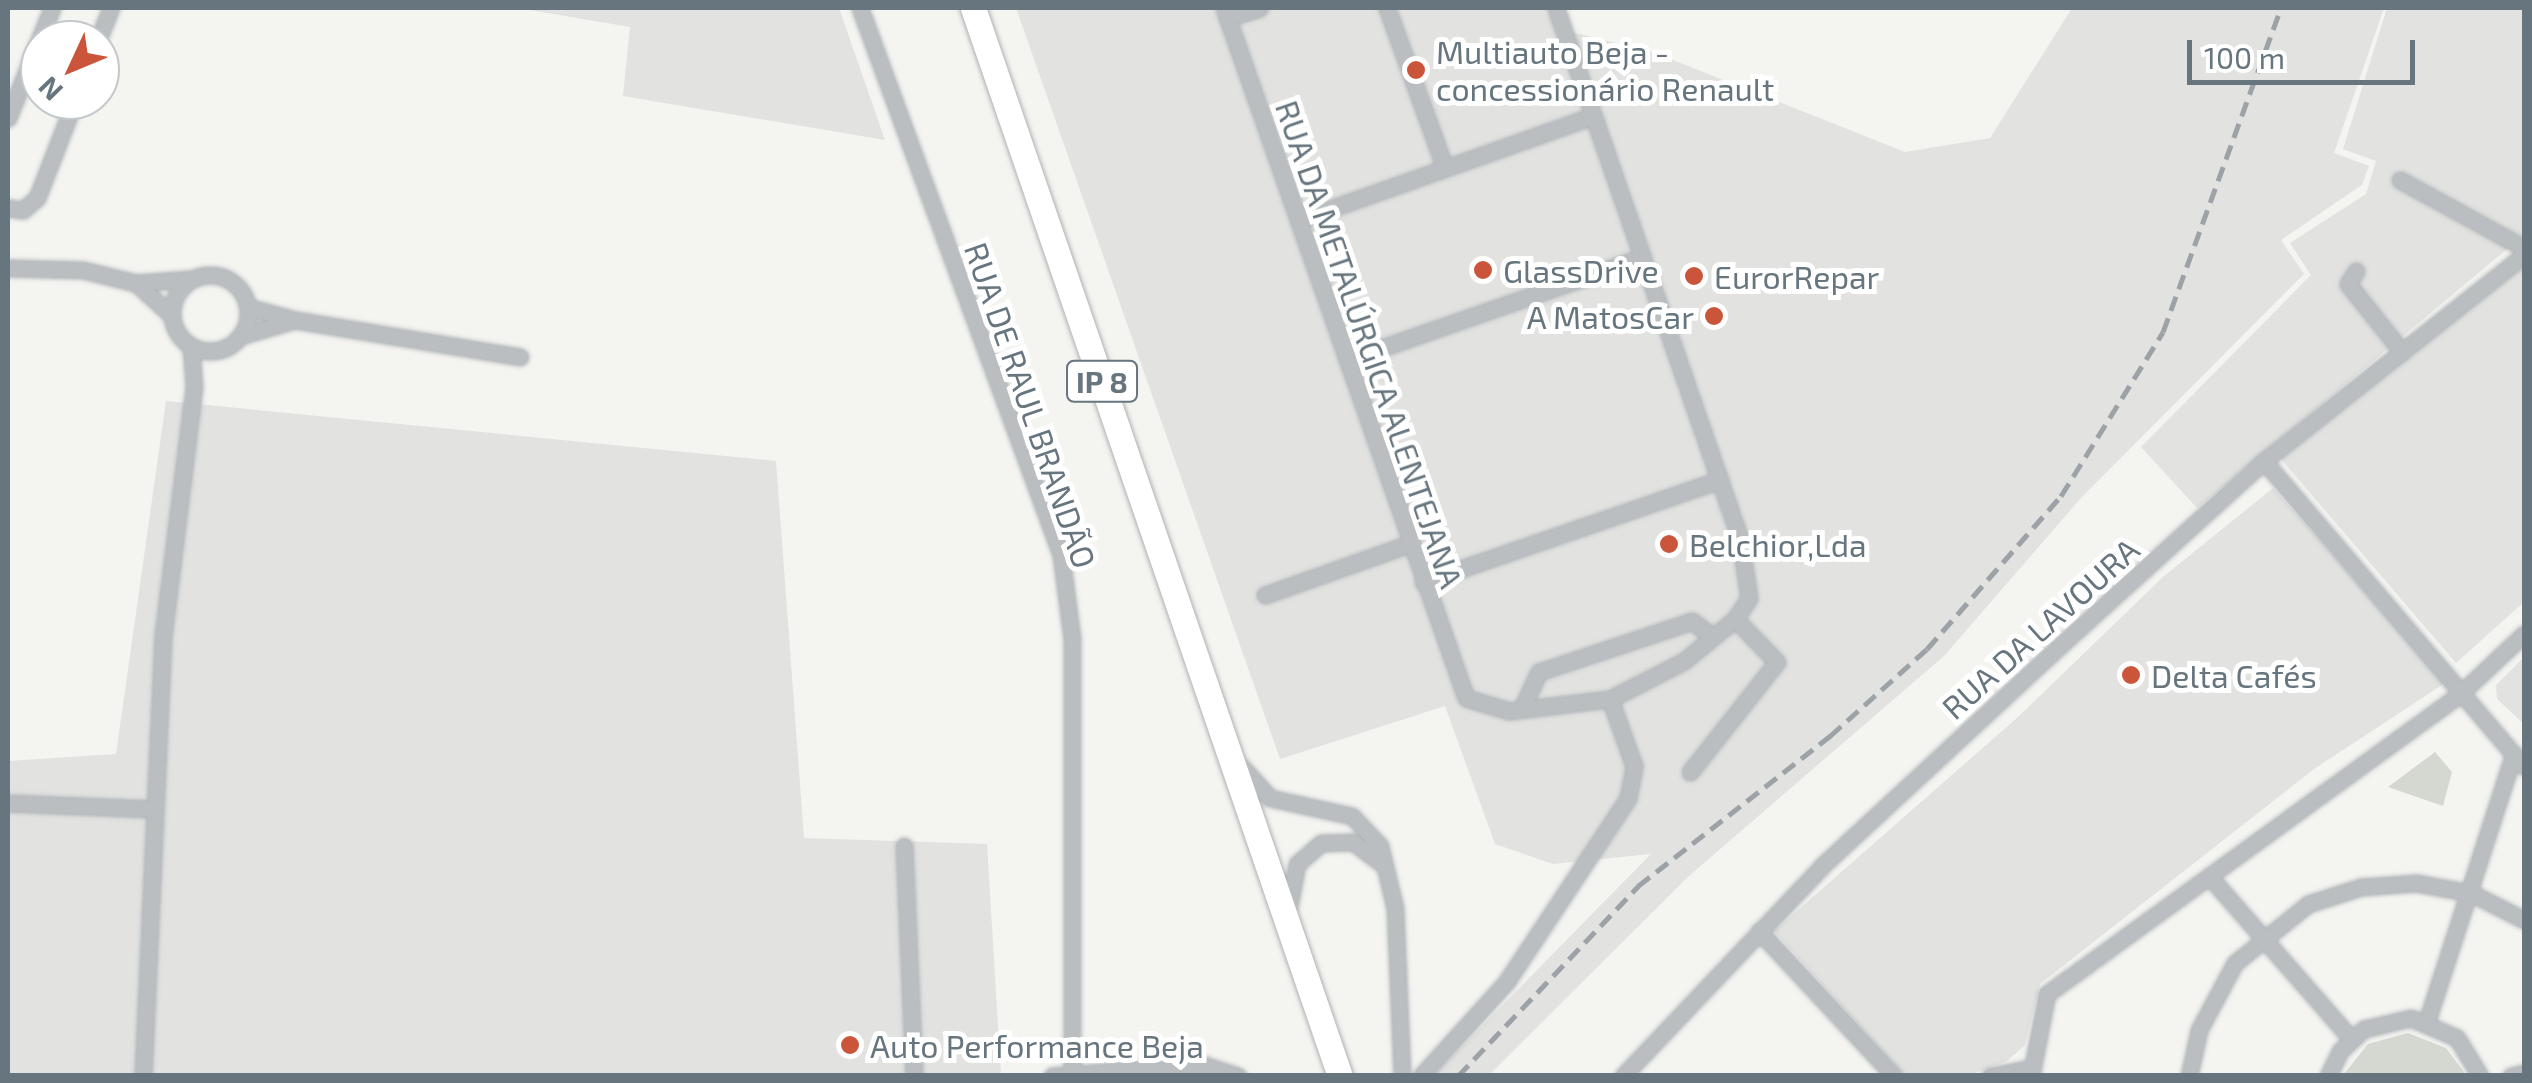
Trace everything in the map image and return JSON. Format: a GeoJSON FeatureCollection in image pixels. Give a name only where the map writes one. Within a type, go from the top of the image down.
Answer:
{"type":"FeatureCollection","features":[{"type":"Feature","properties":{"kind":"main road","name":"IP 8"},"geometry":{"type":"LineString","coordinates":[[973,8],[1340,1076]]}},
{"type":"Feature","properties":{"kind":"street"},"geometry":{"type":"LineString","coordinates":[[8,118],[52,8]]}},
{"type":"Feature","properties":{"kind":"street","name":"RUA DE RAUL BRANDÃO"},"geometry":{"type":"LineString","coordinates":[[860,8],[1061,555],[1072,638],[1071,1075]]}},
{"type":"Feature","properties":{"kind":"street"},"geometry":{"type":"LineString","coordinates":[[1226,13],[1259,8]]}},
{"type":"Feature","properties":{"kind":"street"},"geometry":{"type":"LineString","coordinates":[[1386,8],[1445,168]]}},
{"type":"Feature","properties":{"kind":"street"},"geometry":{"type":"LineString","coordinates":[[1556,8],[1740,539],[1749,598],[1735,619],[1684,661],[1610,699],[1522,708],[1538,672],[1692,621],[1712,636]]}},
{"type":"Feature","properties":{"kind":"street","name":"RUA DA METALÚRGICA ALENTEJANA"},"geometry":{"type":"LineString","coordinates":[[1226,13],[1466,698],[1522,708]]}},
{"type":"Feature","properties":{"kind":"street"},"geometry":{"type":"LineString","coordinates":[[1299,220],[1593,116]]}},
{"type":"Feature","properties":{"kind":"street"},"geometry":{"type":"LineString","coordinates":[[8,208],[24,210],[38,198],[67,120]]}},
{"type":"Feature","properties":{"kind":"street"},"geometry":{"type":"LineString","coordinates":[[2400,180],[2524,252]]}},
{"type":"Feature","properties":{"kind":"street","name":"RUA DA LAVOURA"},"geometry":{"type":"LineString","coordinates":[[1623,1076],[1855,834],[2264,462],[2524,252]]}},
{"type":"Feature","properties":{"kind":"street"},"geometry":{"type":"LineString","coordinates":[[1347,360],[1643,258]]}},
{"type":"Feature","properties":{"kind":"street"},"geometry":{"type":"LineString","coordinates":[[8,268],[83,270],[136,283],[227,278],[248,307],[295,320],[520,357]]}},
{"type":"Feature","properties":{"kind":"street"},"geometry":{"type":"LineString","coordinates":[[2356,271],[2348,284],[2402,352]]}},
{"type":"Feature","properties":{"kind":"street"},"geometry":{"type":"LineString","coordinates":[[171,315],[176,294],[191,279]]}},
{"type":"Feature","properties":{"kind":"street"},"geometry":{"type":"LineString","coordinates":[[136,283],[171,315],[191,346],[194,387],[163,636],[152,809],[143,1076]]}},
{"type":"Feature","properties":{"kind":"street"},"geometry":{"type":"LineString","coordinates":[[240,336],[248,307]]}},
{"type":"Feature","properties":{"kind":"street"},"geometry":{"type":"LineString","coordinates":[[194,387],[214,351],[240,336],[295,320]]}},
{"type":"Feature","properties":{"kind":"street"},"geometry":{"type":"LineString","coordinates":[[191,346],[214,351]]}},
{"type":"Feature","properties":{"kind":"street"},"geometry":{"type":"LineString","coordinates":[[2264,462],[2519,760],[2427,1021]]}},
{"type":"Feature","properties":{"kind":"street"},"geometry":{"type":"LineString","coordinates":[[1423,582],[1720,480]]}},
{"type":"Feature","properties":{"kind":"street"},"geometry":{"type":"LineString","coordinates":[[1264,595],[1409,544]]}},
{"type":"Feature","properties":{"kind":"street"},"geometry":{"type":"LineString","coordinates":[[1690,772],[1777,662],[1735,619]]}},
{"type":"Feature","properties":{"kind":"street"},"geometry":{"type":"LineString","coordinates":[[1990,1076],[2032,1072],[2047,994],[2460,694],[2524,634]]}},
{"type":"Feature","properties":{"kind":"street"},"geometry":{"type":"LineString","coordinates":[[1422,1076],[1507,982],[1628,798],[1634,766],[1610,699]]}},
{"type":"Feature","properties":{"kind":"street"},"geometry":{"type":"LineString","coordinates":[[1231,754],[1270,798],[1332,810],[1367,826],[1386,868],[1395,908],[1402,1076]]}},
{"type":"Feature","properties":{"kind":"street"},"geometry":{"type":"LineString","coordinates":[[8,803],[152,809]]}},
{"type":"Feature","properties":{"kind":"street"},"geometry":{"type":"LineString","coordinates":[[1288,921],[1297,864],[1320,843],[1353,842],[1386,868]]}},
{"type":"Feature","properties":{"kind":"street"},"geometry":{"type":"LineString","coordinates":[[904,846],[914,1076]]}},
{"type":"Feature","properties":{"kind":"street"},"geometry":{"type":"LineString","coordinates":[[2209,876],[2351,1038]]}},
{"type":"Feature","properties":{"kind":"street"},"geometry":{"type":"LineString","coordinates":[[2189,1076],[2214,995],[2262,935],[2308,904],[2361,886],[2416,883],[2471,893],[2524,920]]}},
{"type":"Feature","properties":{"kind":"street"},"geometry":{"type":"LineString","coordinates":[[1759,931],[1894,1076]]}},
{"type":"Feature","properties":{"kind":"street"},"geometry":{"type":"LineString","coordinates":[[2328,1076],[2351,1038],[2395,1018],[2427,1021],[2457,1038],[2480,1076]]}},
{"type":"Feature","properties":{"kind":"street"},"geometry":{"type":"LineString","coordinates":[[1052,1076],[1200,1064],[1238,1076]]}},
{"type":"Feature","properties":{"kind":"street"},"geometry":{"type":"LineString","coordinates":[[2511,1076],[2524,1073]]}},
{"type":"Feature","properties":{"kind":"shaded area"},"geometry":{"type":"Polygon","coordinates":[[[518,8],[839,8],[885,140],[623,96],[630,27],[518,8]]]}},
{"type":"Feature","properties":{"kind":"shaded area"},"geometry":{"type":"Polygon","coordinates":[[[1016,8],[1556,8],[1564,30],[1653,52],[1905,152],[1990,138],[2072,8],[2384,8],[2334,153],[2369,166],[2362,185],[2281,240],[2304,274],[2081,498],[1944,656],[1690,875],[1488,1076],[1434,1075],[1651,854],[1553,864],[1495,844],[1445,706],[1280,759],[1016,8]]]}},
{"type":"Feature","properties":{"kind":"shaded area"},"geometry":{"type":"Polygon","coordinates":[[[2387,8],[2524,8],[2524,235],[2197,508],[2141,447],[2311,275],[2290,243],[2366,194],[2376,161],[2343,149],[2387,8]]]}},
{"type":"Feature","properties":{"kind":"shaded area"},"geometry":{"type":"Polygon","coordinates":[[[2524,262],[2524,602],[2456,663],[2280,458],[2524,262]]]}},
{"type":"Feature","properties":{"kind":"shaded area"},"geometry":{"type":"Polygon","coordinates":[[[166,401],[776,461],[804,838],[987,844],[1001,1075],[8,1076],[8,761],[116,754],[166,401]]]}},
{"type":"Feature","properties":{"kind":"shaded area"},"geometry":{"type":"Polygon","coordinates":[[[2273,488],[2445,683],[2314,769],[2040,984],[2025,1045],[2007,1061],[1970,1075],[1903,1073],[1774,931],[2018,717],[2163,577],[2273,488]]]}},
{"type":"Feature","properties":{"kind":"shaded area"},"geometry":{"type":"Polygon","coordinates":[[[2524,657],[2524,724],[2497,699],[2496,685],[2524,657]]]}},
{"type":"Feature","properties":{"kind":"shaded area"},"geometry":{"type":"Polygon","coordinates":[[[2435,752],[2452,772],[2443,806],[2388,787],[2435,752]]]}},
{"type":"Feature","properties":{"kind":"shaded area"},"geometry":{"type":"Polygon","coordinates":[[[2408,1033],[2446,1048],[2466,1075],[2343,1075],[2368,1044],[2408,1033]]]}},
{"type":"Feature","properties":{"kind":"railway"},"geometry":{"type":"LineString","coordinates":[[1458,1076],[1638,886],[1830,736],[1927,649],[2061,496],[2163,332],[2281,8]]}},
{"type":"Feature","properties":{"kind":"place","name":"Multiauto Beja - concessionário Renault"},"geometry":{"type":"Point","coordinates":[1416,70]}},
{"type":"Feature","properties":{"kind":"place","name":"GlassDrive"},"geometry":{"type":"Point","coordinates":[1483,270]}},
{"type":"Feature","properties":{"kind":"place","name":"EurorRepar"},"geometry":{"type":"Point","coordinates":[1694,276]}},
{"type":"Feature","properties":{"kind":"place","name":"A MatosCar"},"geometry":{"type":"Point","coordinates":[1714,316]}},
{"type":"Feature","properties":{"kind":"place","name":"Belchior,Lda"},"geometry":{"type":"Point","coordinates":[1669,544]}},
{"type":"Feature","properties":{"kind":"place","name":"Delta Cafés"},"geometry":{"type":"Point","coordinates":[2131,675]}},
{"type":"Feature","properties":{"kind":"place","name":"Auto Performance Beja"},"geometry":{"type":"Point","coordinates":[850,1045]}}]}
